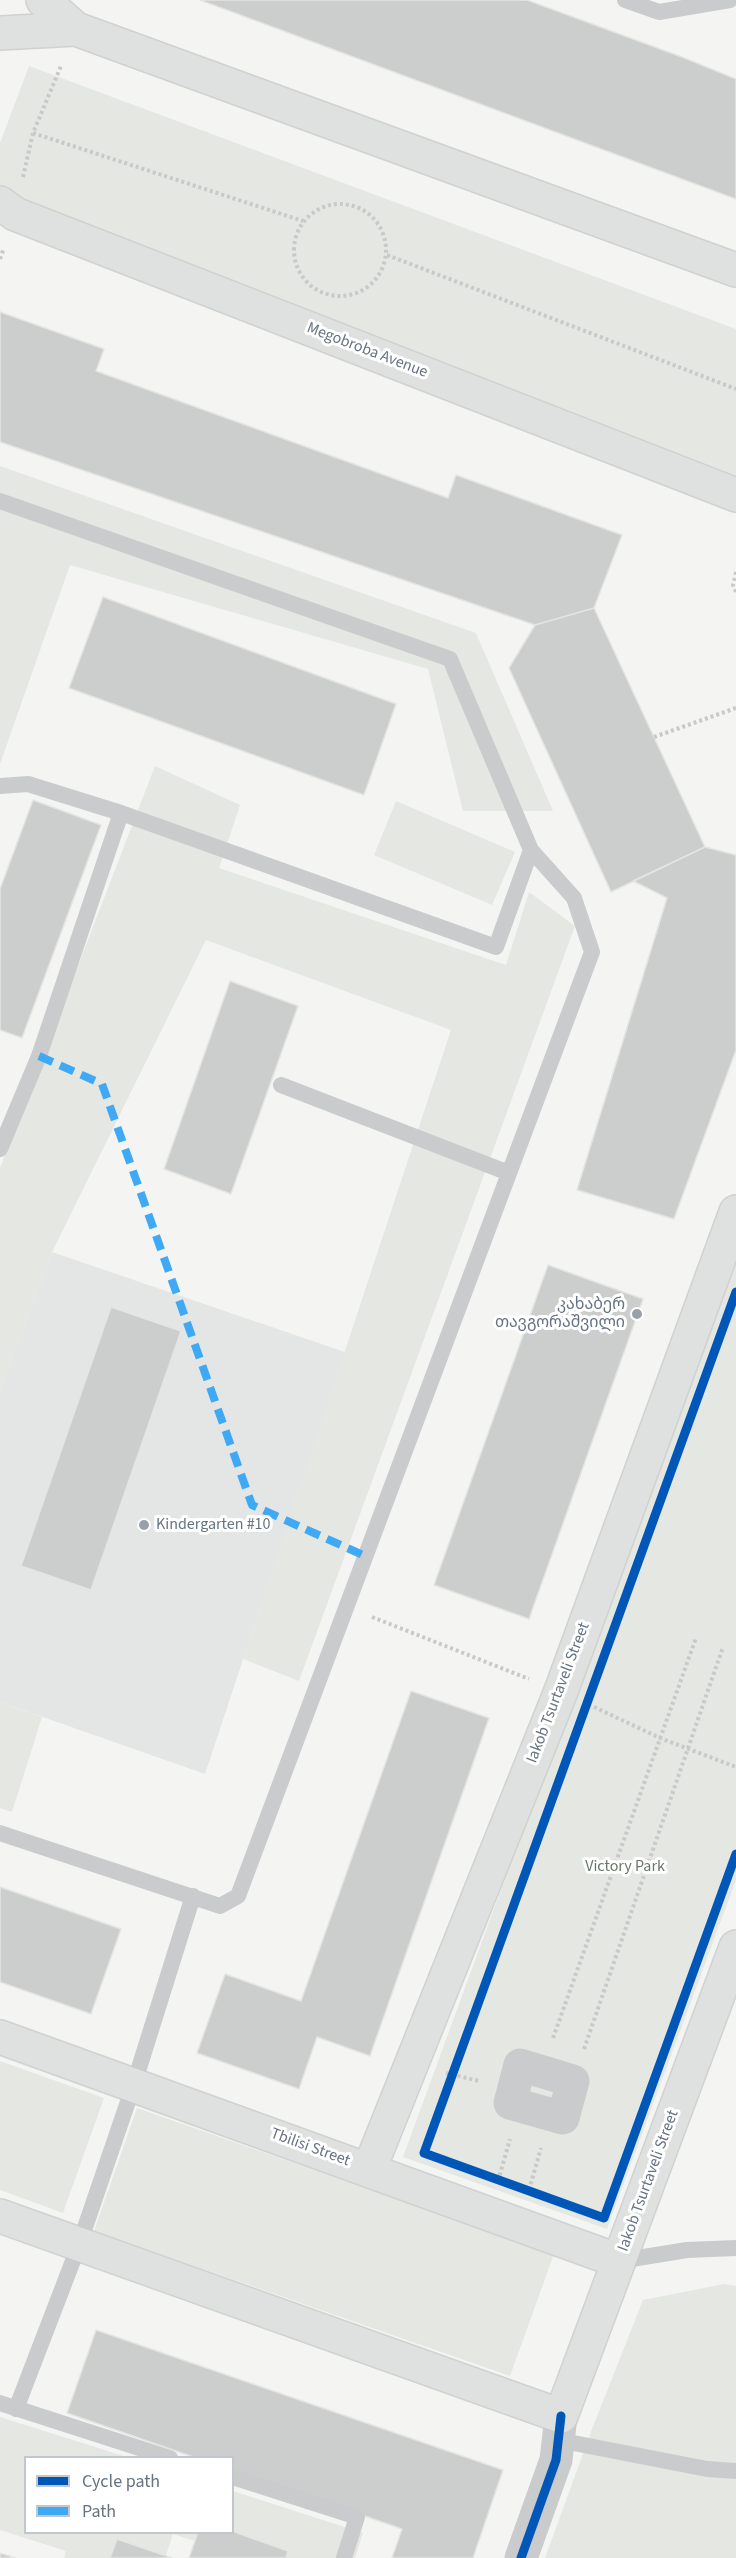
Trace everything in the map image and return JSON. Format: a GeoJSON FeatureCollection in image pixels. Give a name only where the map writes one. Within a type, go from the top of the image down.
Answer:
{"type":"FeatureCollection","features":[{"type":"Feature","properties":{"kind":"main road"},"geometry":{"type":"LineString","coordinates":[[44,0],[76,29],[736,270]]}},
{"type":"Feature","properties":{"kind":"main road"},"geometry":{"type":"LineString","coordinates":[[0,33],[76,29]]}},
{"type":"Feature","properties":{"kind":"main road","name":"Megobroba Avenue"},"geometry":{"type":"LineString","coordinates":[[5,211],[736,495]]}},
{"type":"Feature","properties":{"kind":"main road","name":"Iakob Tsurtaveli Street"},"geometry":{"type":"LineString","coordinates":[[369,2170],[414,2064],[561,1691],[736,1212]]}},
{"type":"Feature","properties":{"kind":"main road","name":"Iakob Tsurtaveli Street"},"geometry":{"type":"LineString","coordinates":[[560,2428],[619,2261],[736,1947]]}},
{"type":"Feature","properties":{"kind":"main road","name":"Tbilisi Street"},"geometry":{"type":"LineString","coordinates":[[0,2037],[619,2261]]}},
{"type":"Feature","properties":{"kind":"main road"},"geometry":{"type":"LineString","coordinates":[[0,2216],[560,2428]]}},
{"type":"Feature","properties":{"kind":"street"},"geometry":{"type":"LineString","coordinates":[[520,2066],[541,2072],[573,2081],[562,2118],[529,2104],[520,2066]]}},
{"type":"Feature","properties":{"kind":"street"},"geometry":{"type":"LineString","coordinates":[[521,2558],[556,2460],[560,2428]]}},
{"type":"Feature","properties":{"kind":"lane"},"geometry":{"type":"LineString","coordinates":[[625,0],[659,12],[730,0]]}},
{"type":"Feature","properties":{"kind":"lane"},"geometry":{"type":"LineString","coordinates":[[0,1833],[220,1906],[238,1896],[592,951],[574,898],[531,850],[450,659],[1,504]]}},
{"type":"Feature","properties":{"kind":"lane"},"geometry":{"type":"LineString","coordinates":[[0,786],[28,784],[121,813],[496,946],[531,850]]}},
{"type":"Feature","properties":{"kind":"lane"},"geometry":{"type":"LineString","coordinates":[[0,1149],[39,1056],[121,813]]}},
{"type":"Feature","properties":{"kind":"lane"},"geometry":{"type":"LineString","coordinates":[[281,1085],[509,1173]]}},
{"type":"Feature","properties":{"kind":"lane"},"geometry":{"type":"LineString","coordinates":[[167,2456],[8,2406],[79,2245],[134,2084],[192,1896]]}},
{"type":"Feature","properties":{"kind":"lane"},"geometry":{"type":"LineString","coordinates":[[619,2261],[687,2250],[736,2248]]}},
{"type":"Feature","properties":{"kind":"lane"},"geometry":{"type":"LineString","coordinates":[[560,2428],[706,2469],[736,2471]]}},
{"type":"Feature","properties":{"kind":"lane"},"geometry":{"type":"LineString","coordinates":[[234,2478],[357,2517],[344,2558]]}},
{"type":"Feature","properties":{"kind":"path"},"geometry":{"type":"LineString","coordinates":[[0,259],[5,211],[33,133],[76,29]]}},
{"type":"Feature","properties":{"kind":"path"},"geometry":{"type":"LineString","coordinates":[[33,133],[303,222]]}},
{"type":"Feature","properties":{"kind":"path"},"geometry":{"type":"LineString","coordinates":[[328,205],[358,206],[371,214],[381,226],[386,240],[387,255],[382,270],[373,283],[361,291],[346,296],[330,295],[316,289],[304,279],[297,266],[294,250],[296,235],[303,222],[314,211],[328,205]]}},
{"type":"Feature","properties":{"kind":"path"},"geometry":{"type":"LineString","coordinates":[[387,255],[736,389]]}},
{"type":"Feature","properties":{"kind":"path"},"geometry":{"type":"LineString","coordinates":[[736,572],[732,585],[736,592]]}},
{"type":"Feature","properties":{"kind":"path"},"geometry":{"type":"LineString","coordinates":[[654,737],[736,708]]}},
{"type":"Feature","properties":{"kind":"path"},"geometry":{"type":"LineString","coordinates":[[541,2072],[696,1638]]}},
{"type":"Feature","properties":{"kind":"path"},"geometry":{"type":"LineString","coordinates":[[573,2081],[723,1647]]}},
{"type":"Feature","properties":{"kind":"path"},"geometry":{"type":"LineString","coordinates":[[583,1715],[591,1693]]}},
{"type":"Feature","properties":{"kind":"path"},"geometry":{"type":"LineString","coordinates":[[449,2084],[457,2063]]}},
{"type":"Feature","properties":{"kind":"path"},"geometry":{"type":"LineString","coordinates":[[414,2064],[453,2074],[529,2104]]}},
{"type":"Feature","properties":{"kind":"path"},"geometry":{"type":"LineString","coordinates":[[488,2213],[498,2180],[529,2104]]}},
{"type":"Feature","properties":{"kind":"path"},"geometry":{"type":"LineString","coordinates":[[529,2104],[529,2191]]}},
{"type":"Feature","properties":{"kind":"path"},"geometry":{"type":"LineString","coordinates":[[487,2176],[508,2184]]}},
{"type":"Feature","properties":{"kind":"path"},"geometry":{"type":"LineString","coordinates":[[518,2188],[539,2195]]}},
{"type":"Feature","properties":{"kind":"shaded area","name":"Kindergarten #10"},"geometry":{"type":"Polygon","coordinates":[[[52,1252],[345,1352],[205,1774],[0,1702],[0,1390],[52,1252]]]}},
{"type":"Feature","properties":{"kind":"green space"},"geometry":{"type":"Polygon","coordinates":[[[29,66],[736,329],[736,487],[0,193],[0,143],[29,66]]]}},
{"type":"Feature","properties":{"kind":"green space"},"geometry":{"type":"Polygon","coordinates":[[[0,466],[476,633],[553,811],[463,811],[428,669],[70,565],[0,764],[0,466]]]}},
{"type":"Feature","properties":{"kind":"green space"},"geometry":{"type":"Polygon","coordinates":[[[155,766],[240,805],[219,868],[506,965],[529,892],[575,926],[299,1681],[243,1659],[451,1030],[206,940],[52,1252],[0,1390],[0,1168],[155,766]]]}},
{"type":"Feature","properties":{"kind":"green space"},"geometry":{"type":"Polygon","coordinates":[[[396,801],[515,852],[492,905],[374,855],[396,801]]]}},
{"type":"Feature","properties":{"kind":"green space","name":"Victory Park"},"geometry":{"type":"Polygon","coordinates":[[[736,1248],[736,1880],[607,2229],[403,2157],[736,1248]]]}},
{"type":"Feature","properties":{"kind":"green space"},"geometry":{"type":"Polygon","coordinates":[[[0,1702],[42,1717],[12,1812],[0,1808],[0,1702]]]}},
{"type":"Feature","properties":{"kind":"green space"},"geometry":{"type":"Polygon","coordinates":[[[0,2061],[104,2098],[63,2213],[0,2190],[0,2061]]]}},
{"type":"Feature","properties":{"kind":"green space"},"geometry":{"type":"Polygon","coordinates":[[[137,2108],[554,2254],[510,2376],[94,2231],[137,2108]]]}},
{"type":"Feature","properties":{"kind":"green space"},"geometry":{"type":"Polygon","coordinates":[[[724,2284],[736,2286],[736,2558],[545,2558],[592,2429],[643,2300],[724,2284]]]}},
{"type":"Feature","properties":{"kind":"green space"},"geometry":{"type":"Polygon","coordinates":[[[0,2417],[124,2456],[24,2456],[24,2534],[173,2534],[165,2558],[64,2558],[66,2551],[0,2530],[0,2417]]]}},
{"type":"Feature","properties":{"kind":"green space"},"geometry":{"type":"Polygon","coordinates":[[[234,2491],[363,2533],[355,2558],[249,2558],[173,2534],[234,2534],[234,2491]]]}},
{"type":"Feature","properties":{"kind":"building"},"geometry":{"type":"Polygon","coordinates":[[[200,0],[527,0],[682,57],[736,79],[736,199],[200,0]]]}},
{"type":"Feature","properties":{"kind":"building"},"geometry":{"type":"Polygon","coordinates":[[[0,312],[104,349],[96,371],[448,498],[456,475],[622,535],[594,608],[535,625],[0,442],[0,312]]]}},
{"type":"Feature","properties":{"kind":"building"},"geometry":{"type":"Polygon","coordinates":[[[103,597],[396,704],[364,795],[69,688],[103,597]]]}},
{"type":"Feature","properties":{"kind":"building"},"geometry":{"type":"Polygon","coordinates":[[[594,608],[705,847],[611,892],[509,668],[535,625],[594,608]]]}},
{"type":"Feature","properties":{"kind":"building"},"geometry":{"type":"Polygon","coordinates":[[[33,800],[101,825],[22,1038],[0,1030],[0,889],[33,800]]]}},
{"type":"Feature","properties":{"kind":"building"},"geometry":{"type":"Polygon","coordinates":[[[705,847],[736,855],[736,1050],[674,1219],[577,1190],[667,898],[633,881],[705,847]]]}},
{"type":"Feature","properties":{"kind":"building"},"geometry":{"type":"Polygon","coordinates":[[[230,981],[298,1006],[231,1194],[164,1169],[230,981]]]}},
{"type":"Feature","properties":{"kind":"building"},"geometry":{"type":"Polygon","coordinates":[[[548,1265],[643,1299],[529,1619],[434,1585],[548,1265]]]}},
{"type":"Feature","properties":{"kind":"building"},"geometry":{"type":"Polygon","coordinates":[[[111,1307],[181,1331],[91,1590],[21,1566],[111,1307]]]}},
{"type":"Feature","properties":{"kind":"building"},"geometry":{"type":"Polygon","coordinates":[[[411,1691],[489,1718],[370,2056],[317,2037],[299,2089],[197,2053],[225,1974],[301,2001],[411,1691]]]}},
{"type":"Feature","properties":{"kind":"building"},"geometry":{"type":"Polygon","coordinates":[[[0,1887],[121,1929],[91,2014],[0,1982],[0,1887]]]}},
{"type":"Feature","properties":{"kind":"building"},"geometry":{"type":"Polygon","coordinates":[[[96,2330],[503,2470],[473,2558],[392,2558],[402,2529],[234,2471],[234,2456],[190,2456],[67,2413],[96,2330]]]}},
{"type":"Feature","properties":{"kind":"building"},"geometry":{"type":"Polygon","coordinates":[[[234,2532],[288,2551],[286,2558],[189,2558],[197,2534],[234,2534],[234,2532]]]}},
{"type":"Feature","properties":{"kind":"building"},"geometry":{"type":"Polygon","coordinates":[[[117,2539],[172,2558],[110,2558],[117,2539]]]}},
{"type":"Feature","properties":{"kind":"building"},"geometry":{"type":"Polygon","coordinates":[[[0,2553],[15,2558],[0,2558],[0,2553]]]}},
{"type":"Feature","properties":{"kind":"marked path"},"geometry":{"type":"LineString","coordinates":[[39,1056],[102,1084],[252,1505],[365,1556]]}},
{"type":"Feature","properties":{"kind":"cycle path"},"geometry":{"type":"LineString","coordinates":[[736,1292],[424,2153],[604,2218],[736,1854]]}},
{"type":"Feature","properties":{"kind":"cycle path"},"geometry":{"type":"LineString","coordinates":[[521,2558],[556,2460],[561,2416]]}},
{"type":"Feature","properties":{"kind":"place","name":"კახაბერ თავგორაშვილი"},"geometry":{"type":"Point","coordinates":[637,1314]}},
{"type":"Feature","properties":{"kind":"place","name":"Kindergarten #10"},"geometry":{"type":"Point","coordinates":[144,1525]}}]}
